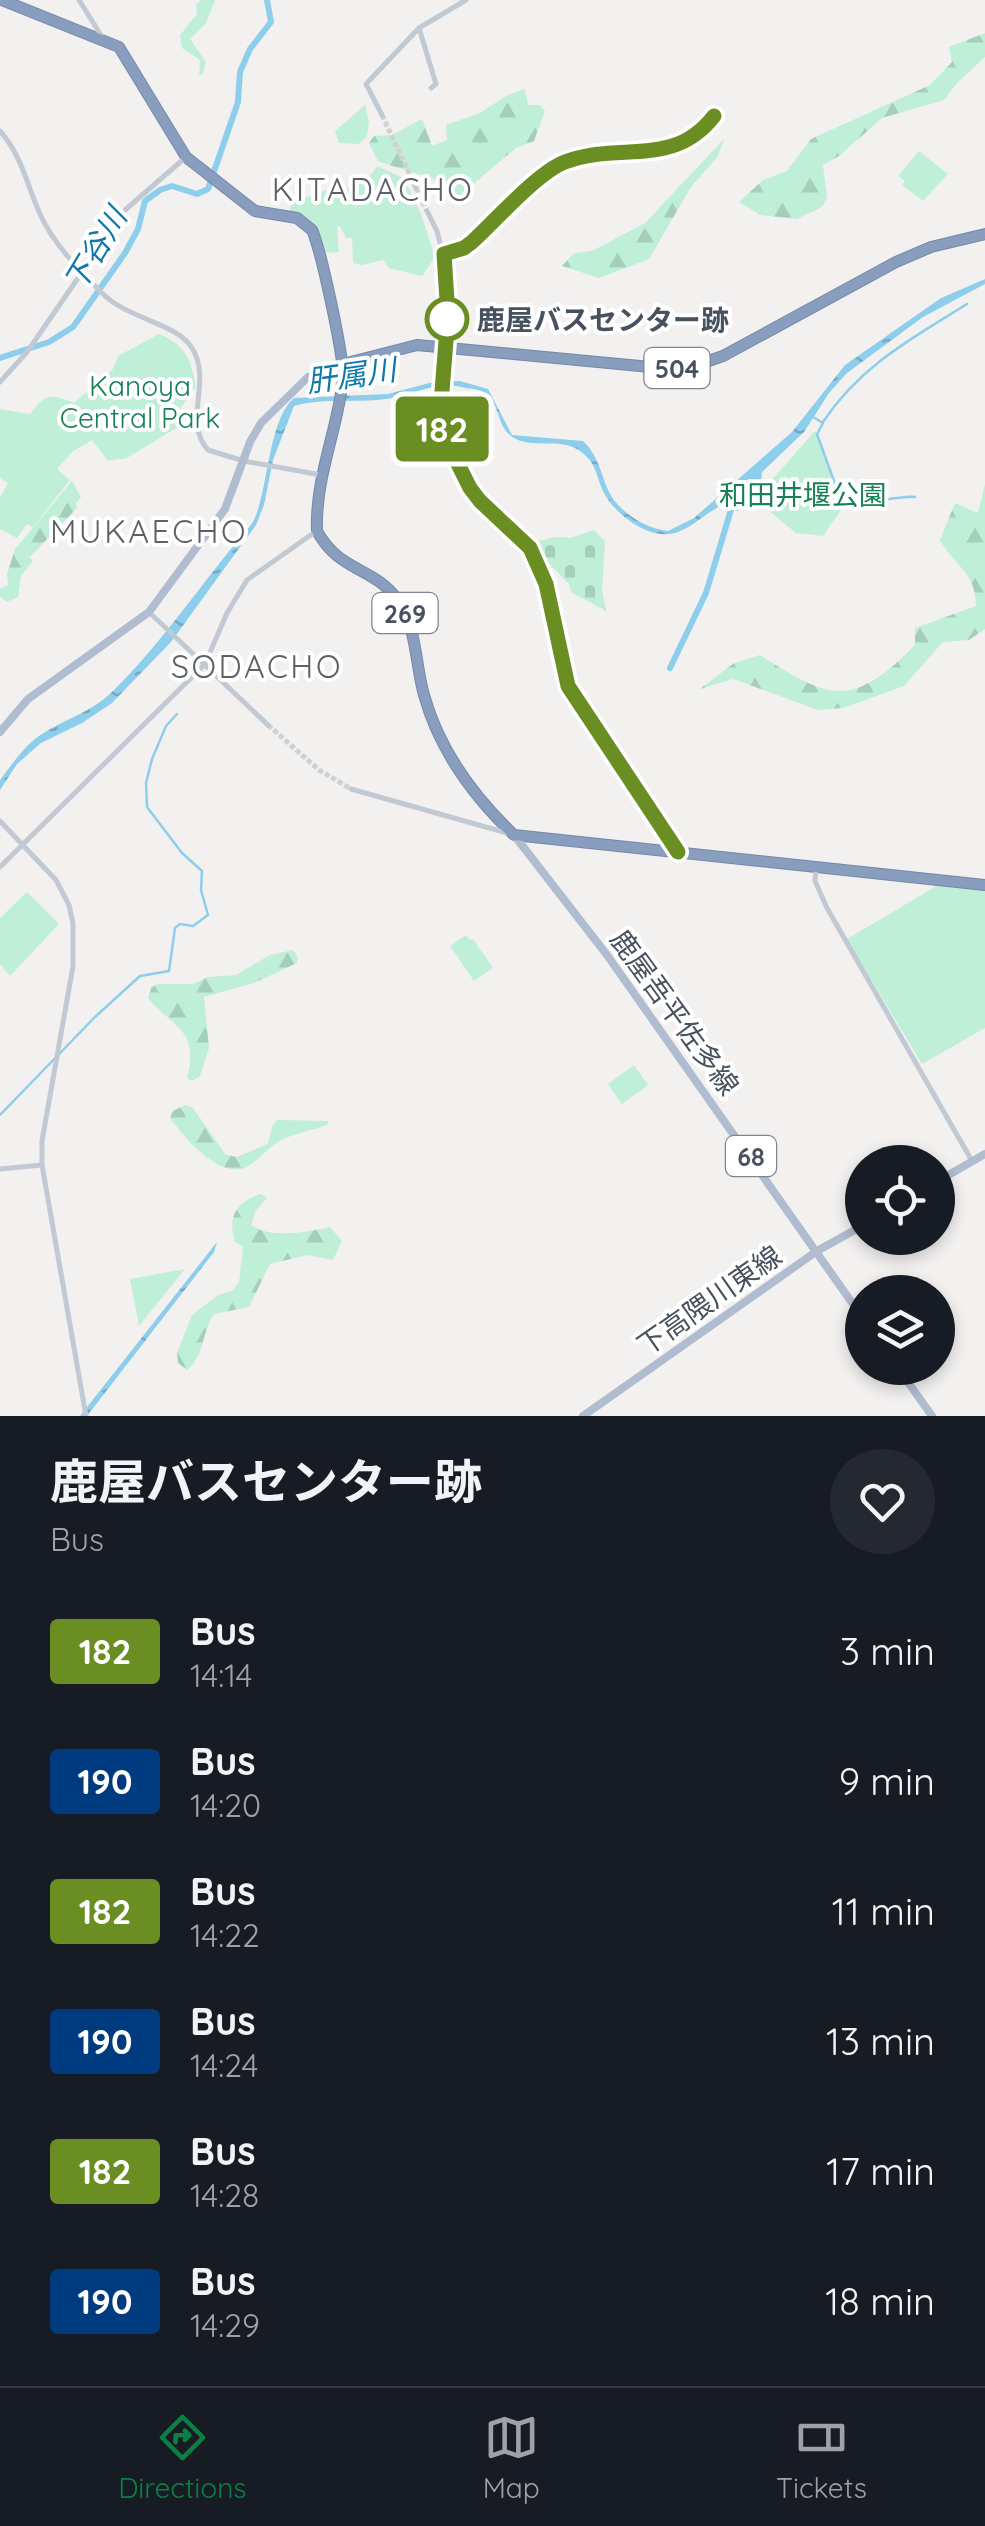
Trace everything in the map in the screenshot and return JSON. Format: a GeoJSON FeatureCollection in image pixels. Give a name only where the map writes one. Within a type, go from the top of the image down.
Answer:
{"type":"FeatureCollection","features":[{"type":"Feature","properties":{"kind":"highway"},"geometry":{"type":"LineString","coordinates":[[2,0],[122,50],[186,157],[255,211],[297,218],[310,227],[317,242],[342,364],[340,398],[321,475],[318,531]]}},
{"type":"Feature","properties":{"kind":"highway","name":"504"},"geometry":{"type":"LineString","coordinates":[[342,364],[413,346],[648,367],[694,366],[723,356],[931,247],[985,234]]}},
{"type":"Feature","properties":{"kind":"highway","name":"269"},"geometry":{"type":"LineString","coordinates":[[318,531],[339,560],[380,582],[397,598],[409,623],[424,695],[440,735],[497,825],[514,835]]}},
{"type":"Feature","properties":{"kind":"highway"},"geometry":{"type":"LineString","coordinates":[[514,835],[985,885]]}},
{"type":"Feature","properties":{"kind":"main road"},"geometry":{"type":"LineString","coordinates":[[0,732],[28,699],[148,612],[225,510],[256,431],[308,377],[342,364]]}},
{"type":"Feature","properties":{"kind":"main road","name":"鹿屋吾平佐多線"},"geometry":{"type":"LineString","coordinates":[[514,835],[607,956],[845,1292]]}},
{"type":"Feature","properties":{"kind":"main road"},"geometry":{"type":"LineString","coordinates":[[955,1171],[985,1154]]}},
{"type":"Feature","properties":{"kind":"main road","name":"下高隈川東線"},"geometry":{"type":"LineString","coordinates":[[583,1416],[845,1236]]}},
{"type":"Feature","properties":{"kind":"main road"},"geometry":{"type":"LineString","coordinates":[[910,1385],[932,1416]]}},
{"type":"Feature","properties":{"kind":"street"},"geometry":{"type":"LineString","coordinates":[[79,0],[104,40]]}},
{"type":"Feature","properties":{"kind":"street"},"geometry":{"type":"LineString","coordinates":[[382,115],[366,84],[419,28],[466,0]]}},
{"type":"Feature","properties":{"kind":"street"},"geometry":{"type":"LineString","coordinates":[[419,28],[436,84],[431,88]]}},
{"type":"Feature","properties":{"kind":"street"},"geometry":{"type":"LineString","coordinates":[[444,254],[472,242],[563,163],[676,148],[701,133],[714,116]]}},
{"type":"Feature","properties":{"kind":"street"},"geometry":{"type":"LineString","coordinates":[[0,132],[21,162],[44,223],[102,293],[128,314],[174,331],[189,342],[202,375],[198,437],[214,453],[321,475]]}},
{"type":"Feature","properties":{"kind":"street"},"geometry":{"type":"LineString","coordinates":[[0,382],[27,352],[125,210],[186,157]]}},
{"type":"Feature","properties":{"kind":"street"},"geometry":{"type":"LineString","coordinates":[[411,176],[416,188]]}},
{"type":"Feature","properties":{"kind":"street"},"geometry":{"type":"LineString","coordinates":[[427,211],[444,254],[448,304],[441,387],[443,430],[470,488],[490,514],[530,548],[546,584],[568,686],[678,852]]}},
{"type":"Feature","properties":{"kind":"street"},"geometry":{"type":"LineString","coordinates":[[0,867],[205,664],[227,613],[247,580],[318,531]]}},
{"type":"Feature","properties":{"kind":"street"},"geometry":{"type":"LineString","coordinates":[[148,612],[268,725]]}},
{"type":"Feature","properties":{"kind":"street"},"geometry":{"type":"LineString","coordinates":[[351,790],[497,825]]}},
{"type":"Feature","properties":{"kind":"street"},"geometry":{"type":"LineString","coordinates":[[0,822],[56,880],[74,924],[73,966],[42,1140],[42,1165],[86,1416]]}},
{"type":"Feature","properties":{"kind":"street"},"geometry":{"type":"LineString","coordinates":[[816,868],[816,883],[827,908],[972,1161]]}},
{"type":"Feature","properties":{"kind":"street"},"geometry":{"type":"LineString","coordinates":[[0,1169],[42,1165]]}},
{"type":"Feature","properties":{"kind":"green space"},"geometry":{"type":"Polygon","coordinates":[[[201,0],[215,0],[206,23],[190,39],[206,62],[203,74],[199,75],[200,60],[182,48],[180,35],[197,14],[196,5],[201,0]]]}},
{"type":"Feature","properties":{"kind":"green space"},"geometry":{"type":"Polygon","coordinates":[[[985,33],[985,57],[944,100],[882,118],[823,165],[827,197],[822,207],[797,219],[760,215],[739,202],[763,180],[787,171],[811,139],[930,85],[952,62],[949,47],[985,33]]]}},
{"type":"Feature","properties":{"kind":"green space"},"geometry":{"type":"Polygon","coordinates":[[[525,89],[528,105],[540,105],[545,111],[534,141],[516,148],[453,201],[436,180],[378,161],[369,143],[374,136],[392,135],[422,119],[432,146],[447,140],[446,125],[480,113],[525,89]]]}},
{"type":"Feature","properties":{"kind":"green space"},"geometry":{"type":"Polygon","coordinates":[[[365,105],[367,136],[359,144],[339,143],[335,131],[365,105]]]}},
{"type":"Feature","properties":{"kind":"green space"},"geometry":{"type":"Polygon","coordinates":[[[724,139],[718,156],[691,187],[649,259],[599,278],[562,266],[574,253],[592,251],[645,223],[724,139]]]}},
{"type":"Feature","properties":{"kind":"green space"},"geometry":{"type":"Polygon","coordinates":[[[919,151],[948,174],[923,201],[902,185],[905,181],[898,176],[919,151]]]}},
{"type":"Feature","properties":{"kind":"green space"},"geometry":{"type":"Polygon","coordinates":[[[377,166],[404,178],[421,214],[435,257],[422,276],[389,268],[383,260],[353,263],[352,238],[346,238],[340,226],[339,252],[323,253],[313,226],[288,212],[293,202],[325,190],[359,184],[377,166]]]}},
{"type":"Feature","properties":{"kind":"green space","name":"Kanoya Central Park"},"geometry":{"type":"Polygon","coordinates":[[[159,334],[181,348],[194,377],[196,387],[179,410],[181,425],[127,458],[108,461],[92,440],[73,451],[57,469],[70,480],[33,527],[27,524],[17,538],[0,529],[0,498],[8,483],[0,478],[0,409],[30,414],[44,399],[53,397],[74,403],[113,369],[118,356],[159,334]]]}},
{"type":"Feature","properties":{"kind":"green space","name":"和田井堰公園"},"geometry":{"type":"Polygon","coordinates":[[[815,431],[845,504],[823,536],[796,533],[755,499],[815,431]]]}},
{"type":"Feature","properties":{"kind":"green space"},"geometry":{"type":"Polygon","coordinates":[[[72,481],[81,497],[77,508],[30,557],[33,561],[21,576],[18,597],[7,602],[0,597],[0,589],[8,585],[7,574],[15,549],[72,481]]]}},
{"type":"Feature","properties":{"kind":"green space"},"geometry":{"type":"Polygon","coordinates":[[[985,484],[985,629],[969,640],[943,642],[904,686],[843,708],[818,710],[733,679],[700,689],[734,663],[760,655],[823,688],[840,691],[874,680],[915,645],[915,628],[976,606],[969,577],[940,540],[955,503],[978,513],[985,484]]]}},
{"type":"Feature","properties":{"kind":"green space"},"geometry":{"type":"Polygon","coordinates":[[[594,530],[605,541],[602,590],[606,611],[571,592],[569,584],[530,544],[594,530]]]}},
{"type":"Feature","properties":{"kind":"green space"},"geometry":{"type":"Polygon","coordinates":[[[940,884],[985,888],[985,1028],[922,1064],[847,939],[940,884]]]}},
{"type":"Feature","properties":{"kind":"green space"},"geometry":{"type":"Polygon","coordinates":[[[27,892],[59,924],[10,976],[0,964],[0,918],[27,892]]]}},
{"type":"Feature","properties":{"kind":"green space"},"geometry":{"type":"Polygon","coordinates":[[[466,935],[493,968],[474,981],[450,946],[466,935]]]}},
{"type":"Feature","properties":{"kind":"green space"},"geometry":{"type":"Polygon","coordinates":[[[293,950],[297,963],[254,983],[204,997],[209,1048],[200,1076],[192,1081],[187,1078],[187,1039],[148,998],[151,988],[157,984],[193,984],[208,977],[236,975],[270,955],[293,950]]]}},
{"type":"Feature","properties":{"kind":"green space"},"geometry":{"type":"Polygon","coordinates":[[[634,1065],[648,1085],[622,1104],[608,1084],[634,1065]]]}},
{"type":"Feature","properties":{"kind":"green space"},"geometry":{"type":"Polygon","coordinates":[[[185,1105],[193,1108],[225,1154],[236,1157],[268,1144],[277,1120],[329,1121],[280,1141],[249,1166],[234,1169],[202,1154],[176,1126],[170,1118],[173,1111],[185,1105]]]}},
{"type":"Feature","properties":{"kind":"green space"},"geometry":{"type":"Polygon","coordinates":[[[261,1194],[267,1198],[256,1210],[251,1225],[279,1233],[330,1227],[342,1241],[333,1260],[307,1255],[270,1264],[249,1307],[214,1314],[197,1359],[187,1370],[178,1363],[177,1353],[192,1315],[218,1295],[232,1291],[239,1282],[243,1247],[235,1242],[233,1218],[245,1201],[261,1194]]]}},
{"type":"Feature","properties":{"kind":"green space"},"geometry":{"type":"Polygon","coordinates":[[[185,1269],[139,1326],[130,1279],[185,1269]]]}},
{"type":"Feature","properties":{"kind":"water"},"geometry":{"type":"Polygon","coordinates":[[[985,279],[985,284],[923,317],[847,373],[804,432],[762,472],[761,482],[738,511],[723,505],[674,533],[648,531],[625,517],[607,498],[593,465],[579,450],[561,444],[525,442],[510,435],[492,400],[481,391],[446,385],[380,400],[294,406],[273,460],[256,525],[171,642],[112,703],[41,743],[17,764],[0,790],[0,780],[30,743],[104,699],[132,672],[250,526],[261,500],[278,425],[294,398],[388,394],[437,381],[460,381],[488,389],[512,435],[583,441],[618,505],[642,523],[668,531],[694,518],[792,432],[845,365],[941,298],[985,279]]]}},
{"type":"Feature","properties":{"kind":"water"},"geometry":{"type":"Polygon","coordinates":[[[217,1242],[214,1252],[87,1416],[80,1416],[217,1242]]]}},
{"type":"Feature","properties":{"kind":"waterway","name":"下谷川"},"geometry":{"type":"LineString","coordinates":[[0,358],[49,342],[73,327],[125,253],[138,229],[145,201],[172,186],[197,194],[208,189],[238,102],[240,72],[250,49],[271,22],[267,0]]}},
{"type":"Feature","properties":{"kind":"waterway"},"geometry":{"type":"LineString","coordinates":[[823,422],[870,369],[967,304]]}},
{"type":"Feature","properties":{"kind":"waterway"},"geometry":{"type":"LineString","coordinates":[[813,417],[823,423],[817,434],[835,484],[841,487],[847,503],[823,509]]}},
{"type":"Feature","properties":{"kind":"waterway"},"geometry":{"type":"LineString","coordinates":[[757,489],[777,498]]}},
{"type":"Feature","properties":{"kind":"waterway"},"geometry":{"type":"LineString","coordinates":[[849,505],[915,497]]}},
{"type":"Feature","properties":{"kind":"waterway"},"geometry":{"type":"LineString","coordinates":[[670,668],[706,593],[733,503]]}},
{"type":"Feature","properties":{"kind":"waterway"},"geometry":{"type":"LineString","coordinates":[[0,1115],[140,976],[169,971],[175,928],[180,924],[193,926],[208,915],[201,890],[202,871],[182,853],[147,807],[146,783],[152,759],[166,726],[177,714]]}},
{"type":"Feature","properties":{"kind":"tunnel"},"geometry":{"type":"LineString","coordinates":[[382,115],[411,177]]}},
{"type":"Feature","properties":{"kind":"tunnel"},"geometry":{"type":"LineString","coordinates":[[416,188],[427,211]]}},
{"type":"Feature","properties":{"kind":"tunnel"},"geometry":{"type":"LineString","coordinates":[[268,725],[319,770],[351,789]]}},
{"type":"Feature","properties":{"kind":"bus line","name":"182"},"geometry":{"type":"LineString","coordinates":[[678,852],[568,686],[546,584],[530,548],[490,514],[470,488],[450,448],[440,416],[448,316],[444,254],[472,242],[563,163],[676,148],[701,133],[714,116]]}},
{"type":"Feature","properties":{"kind":"place","name":"鹿屋バスセンター跡"},"geometry":{"type":"Point","coordinates":[447,319]}},
{"type":"Feature","properties":{"kind":"district","name":"KITADACHO"},"geometry":{"type":"Point","coordinates":[373,189]}},
{"type":"Feature","properties":{"kind":"district","name":"MUKAECHO"},"geometry":{"type":"Point","coordinates":[149,531]}},
{"type":"Feature","properties":{"kind":"district","name":"SODACHO"},"geometry":{"type":"Point","coordinates":[257,666]}},
{"type":"Feature","properties":{"kind":"water label","name":"肝属川"},"geometry":{"type":"Point","coordinates":[351,375]}}]}
